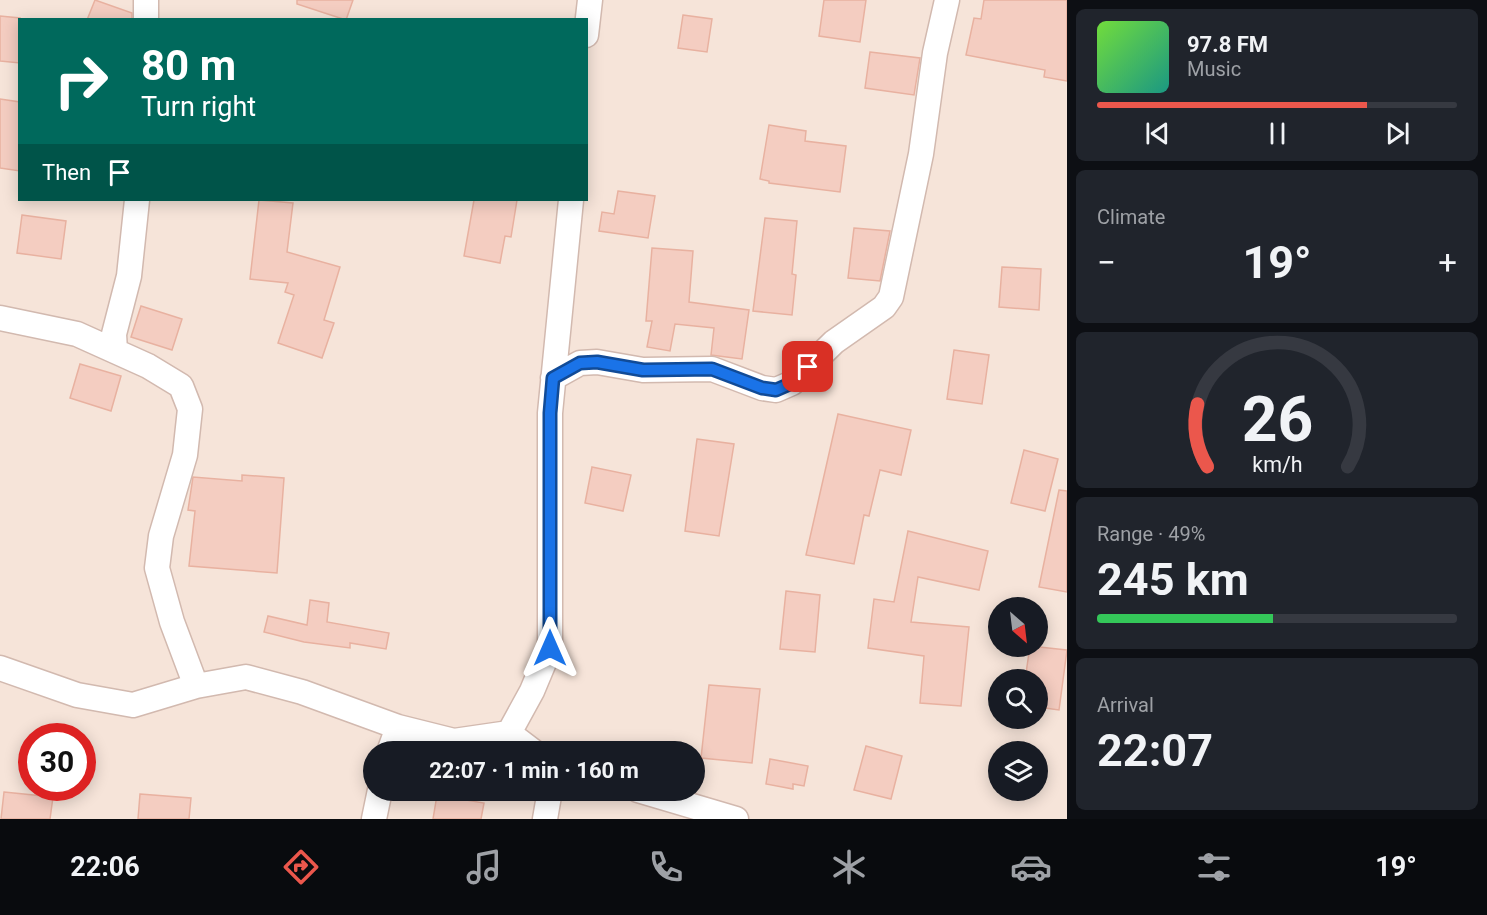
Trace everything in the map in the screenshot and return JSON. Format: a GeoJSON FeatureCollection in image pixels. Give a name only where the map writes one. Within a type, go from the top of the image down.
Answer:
{"type":"FeatureCollection","features":[{"type":"Feature","properties":{"kind":"street"},"geometry":{"type":"LineString","coordinates":[[146,0],[146,18]]}},
{"type":"Feature","properties":{"kind":"street"},"geometry":{"type":"LineString","coordinates":[[588,18],[590,0]]}},
{"type":"Feature","properties":{"kind":"street"},"geometry":{"type":"LineString","coordinates":[[553,378],[580,363],[597,362],[643,370],[712,369],[762,388],[776,390],[792,383],[834,342],[884,307],[891,297],[921,154],[935,53],[947,0]]}},
{"type":"Feature","properties":{"kind":"street"},"geometry":{"type":"LineString","coordinates":[[115,351],[114,334],[129,276],[137,201]]}},
{"type":"Feature","properties":{"kind":"street"},"geometry":{"type":"LineString","coordinates":[[509,734],[532,691],[550,648],[550,413],[571,201]]}},
{"type":"Feature","properties":{"kind":"street"},"geometry":{"type":"LineString","coordinates":[[1,320],[76,334],[148,366],[181,386],[190,409],[185,455],[161,536],[157,568],[172,622],[196,686]]}},
{"type":"Feature","properties":{"kind":"street"},"geometry":{"type":"LineString","coordinates":[[0,668],[77,695],[133,705],[196,686],[222,684],[246,677],[302,692],[398,727],[454,741],[509,734],[519,741]]}},
{"type":"Feature","properties":{"kind":"street"},"geometry":{"type":"LineString","coordinates":[[393,741],[398,727]]}},
{"type":"Feature","properties":{"kind":"street"},"geometry":{"type":"LineString","coordinates":[[374,819],[378,801]]}},
{"type":"Feature","properties":{"kind":"street"},"geometry":{"type":"LineString","coordinates":[[545,819],[548,801]]}},
{"type":"Feature","properties":{"kind":"street"},"geometry":{"type":"LineString","coordinates":[[675,801],[736,819]]}},
{"type":"Feature","properties":{"kind":"shaded area"},"geometry":{"type":"Polygon","coordinates":[[[0,0],[1067,0],[1067,819],[0,819],[0,0]]]}},
{"type":"Feature","properties":{"kind":"building"},"geometry":{"type":"Polygon","coordinates":[[[95,0],[132,13],[132,18],[88,18],[95,0]]]}},
{"type":"Feature","properties":{"kind":"building"},"geometry":{"type":"Polygon","coordinates":[[[297,0],[353,0],[347,18],[340,18],[297,4],[297,0]]]}},
{"type":"Feature","properties":{"kind":"building"},"geometry":{"type":"Polygon","coordinates":[[[824,0],[866,0],[860,42],[819,36],[824,0]]]}},
{"type":"Feature","properties":{"kind":"building"},"geometry":{"type":"Polygon","coordinates":[[[984,0],[1067,0],[1067,81],[1044,77],[1045,70],[966,55],[974,18],[981,19],[984,0]]]}},
{"type":"Feature","properties":{"kind":"building"},"geometry":{"type":"Polygon","coordinates":[[[683,15],[712,19],[707,52],[678,48],[683,15]]]}},
{"type":"Feature","properties":{"kind":"building"},"geometry":{"type":"Polygon","coordinates":[[[0,16],[20,18],[18,18],[18,63],[0,61],[0,16]]]}},
{"type":"Feature","properties":{"kind":"building"},"geometry":{"type":"Polygon","coordinates":[[[870,52],[920,58],[914,95],[865,88],[870,52]]]}},
{"type":"Feature","properties":{"kind":"building"},"geometry":{"type":"Polygon","coordinates":[[[0,99],[18,102],[18,171],[0,168],[0,99]]]}},
{"type":"Feature","properties":{"kind":"building"},"geometry":{"type":"Polygon","coordinates":[[[769,125],[806,131],[805,141],[846,146],[840,192],[769,183],[769,181],[760,179],[769,125]]]}},
{"type":"Feature","properties":{"kind":"building"},"geometry":{"type":"Polygon","coordinates":[[[618,191],[655,196],[648,238],[599,231],[602,212],[614,214],[618,191]]]}},
{"type":"Feature","properties":{"kind":"building"},"geometry":{"type":"Polygon","coordinates":[[[259,201],[293,203],[287,252],[340,267],[324,320],[334,323],[322,358],[278,343],[294,295],[285,292],[288,283],[250,279],[259,201]]]}},
{"type":"Feature","properties":{"kind":"building"},"geometry":{"type":"Polygon","coordinates":[[[474,201],[517,201],[511,237],[505,236],[500,263],[464,256],[474,201]]]}},
{"type":"Feature","properties":{"kind":"building"},"geometry":{"type":"Polygon","coordinates":[[[22,215],[66,221],[61,259],[17,253],[22,215]]]}},
{"type":"Feature","properties":{"kind":"building"},"geometry":{"type":"Polygon","coordinates":[[[765,218],[797,221],[792,274],[796,275],[792,315],[753,311],[765,218]]]}},
{"type":"Feature","properties":{"kind":"building"},"geometry":{"type":"Polygon","coordinates":[[[854,228],[890,231],[880,281],[848,278],[854,228]]]}},
{"type":"Feature","properties":{"kind":"building"},"geometry":{"type":"Polygon","coordinates":[[[652,248],[693,251],[689,302],[749,310],[742,359],[711,355],[714,328],[675,324],[670,351],[647,347],[652,321],[646,321],[652,248]]]}},
{"type":"Feature","properties":{"kind":"building"},"geometry":{"type":"Polygon","coordinates":[[[1002,267],[1041,269],[1039,310],[999,307],[1002,267]]]}},
{"type":"Feature","properties":{"kind":"building"},"geometry":{"type":"Polygon","coordinates":[[[141,306],[182,319],[172,350],[131,337],[141,306]]]}},
{"type":"Feature","properties":{"kind":"building"},"geometry":{"type":"Polygon","coordinates":[[[954,350],[989,355],[982,404],[947,399],[954,350]]]}},
{"type":"Feature","properties":{"kind":"building"},"geometry":{"type":"Polygon","coordinates":[[[80,364],[121,376],[111,411],[70,398],[80,364]]]}},
{"type":"Feature","properties":{"kind":"building"},"geometry":{"type":"Polygon","coordinates":[[[838,414],[911,430],[901,475],[880,470],[869,516],[864,515],[854,564],[806,555],[838,414]]]}},
{"type":"Feature","properties":{"kind":"building"},"geometry":{"type":"Polygon","coordinates":[[[697,439],[734,444],[719,536],[685,531],[697,439]]]}},
{"type":"Feature","properties":{"kind":"building"},"geometry":{"type":"Polygon","coordinates":[[[1024,450],[1058,459],[1045,511],[1011,503],[1024,450]]]}},
{"type":"Feature","properties":{"kind":"building"},"geometry":{"type":"Polygon","coordinates":[[[592,467],[631,475],[623,511],[585,503],[592,467]]]}},
{"type":"Feature","properties":{"kind":"building"},"geometry":{"type":"Polygon","coordinates":[[[242,475],[284,478],[277,573],[189,566],[195,511],[188,510],[193,477],[242,481],[242,475]]]}},
{"type":"Feature","properties":{"kind":"building"},"geometry":{"type":"Polygon","coordinates":[[[1059,490],[1067,491],[1067,592],[1039,587],[1059,490]]]}},
{"type":"Feature","properties":{"kind":"building"},"geometry":{"type":"Polygon","coordinates":[[[908,531],[988,551],[979,590],[918,577],[911,622],[969,627],[961,706],[920,703],[924,656],[868,648],[874,599],[894,602],[908,531]]]}},
{"type":"Feature","properties":{"kind":"building"},"geometry":{"type":"Polygon","coordinates":[[[786,591],[820,595],[815,652],[780,649],[786,591]]]}},
{"type":"Feature","properties":{"kind":"building"},"geometry":{"type":"Polygon","coordinates":[[[310,600],[329,603],[327,622],[389,633],[386,649],[350,643],[350,648],[304,642],[264,632],[268,616],[307,625],[310,600]]]}},
{"type":"Feature","properties":{"kind":"building"},"geometry":{"type":"Polygon","coordinates":[[[1048,648],[1067,650],[1059,710],[1048,708],[1048,669],[1027,669],[1028,657],[1048,657],[1048,648]]]}},
{"type":"Feature","properties":{"kind":"building"},"geometry":{"type":"Polygon","coordinates":[[[709,685],[760,689],[752,763],[705,758],[705,741],[703,741],[709,685]]]}},
{"type":"Feature","properties":{"kind":"building"},"geometry":{"type":"Polygon","coordinates":[[[866,746],[902,756],[891,799],[854,790],[866,746]]]}},
{"type":"Feature","properties":{"kind":"building"},"geometry":{"type":"Polygon","coordinates":[[[770,759],[808,766],[804,786],[793,784],[793,789],[766,784],[770,759]]]}},
{"type":"Feature","properties":{"kind":"building"},"geometry":{"type":"Polygon","coordinates":[[[4,792],[18,793],[18,801],[52,801],[50,819],[1,819],[4,792]]]}},
{"type":"Feature","properties":{"kind":"building"},"geometry":{"type":"Polygon","coordinates":[[[140,794],[191,798],[189,819],[138,819],[140,794]]]}},
{"type":"Feature","properties":{"kind":"building"},"geometry":{"type":"Polygon","coordinates":[[[436,801],[484,803],[481,819],[433,819],[436,801]]]}},
{"type":"Feature","properties":{"kind":"route"},"geometry":{"type":"LineString","coordinates":[[550,648],[550,413],[553,378],[580,363],[597,362],[626,369],[712,369],[762,388],[776,390],[792,383],[808,367]]}}]}
